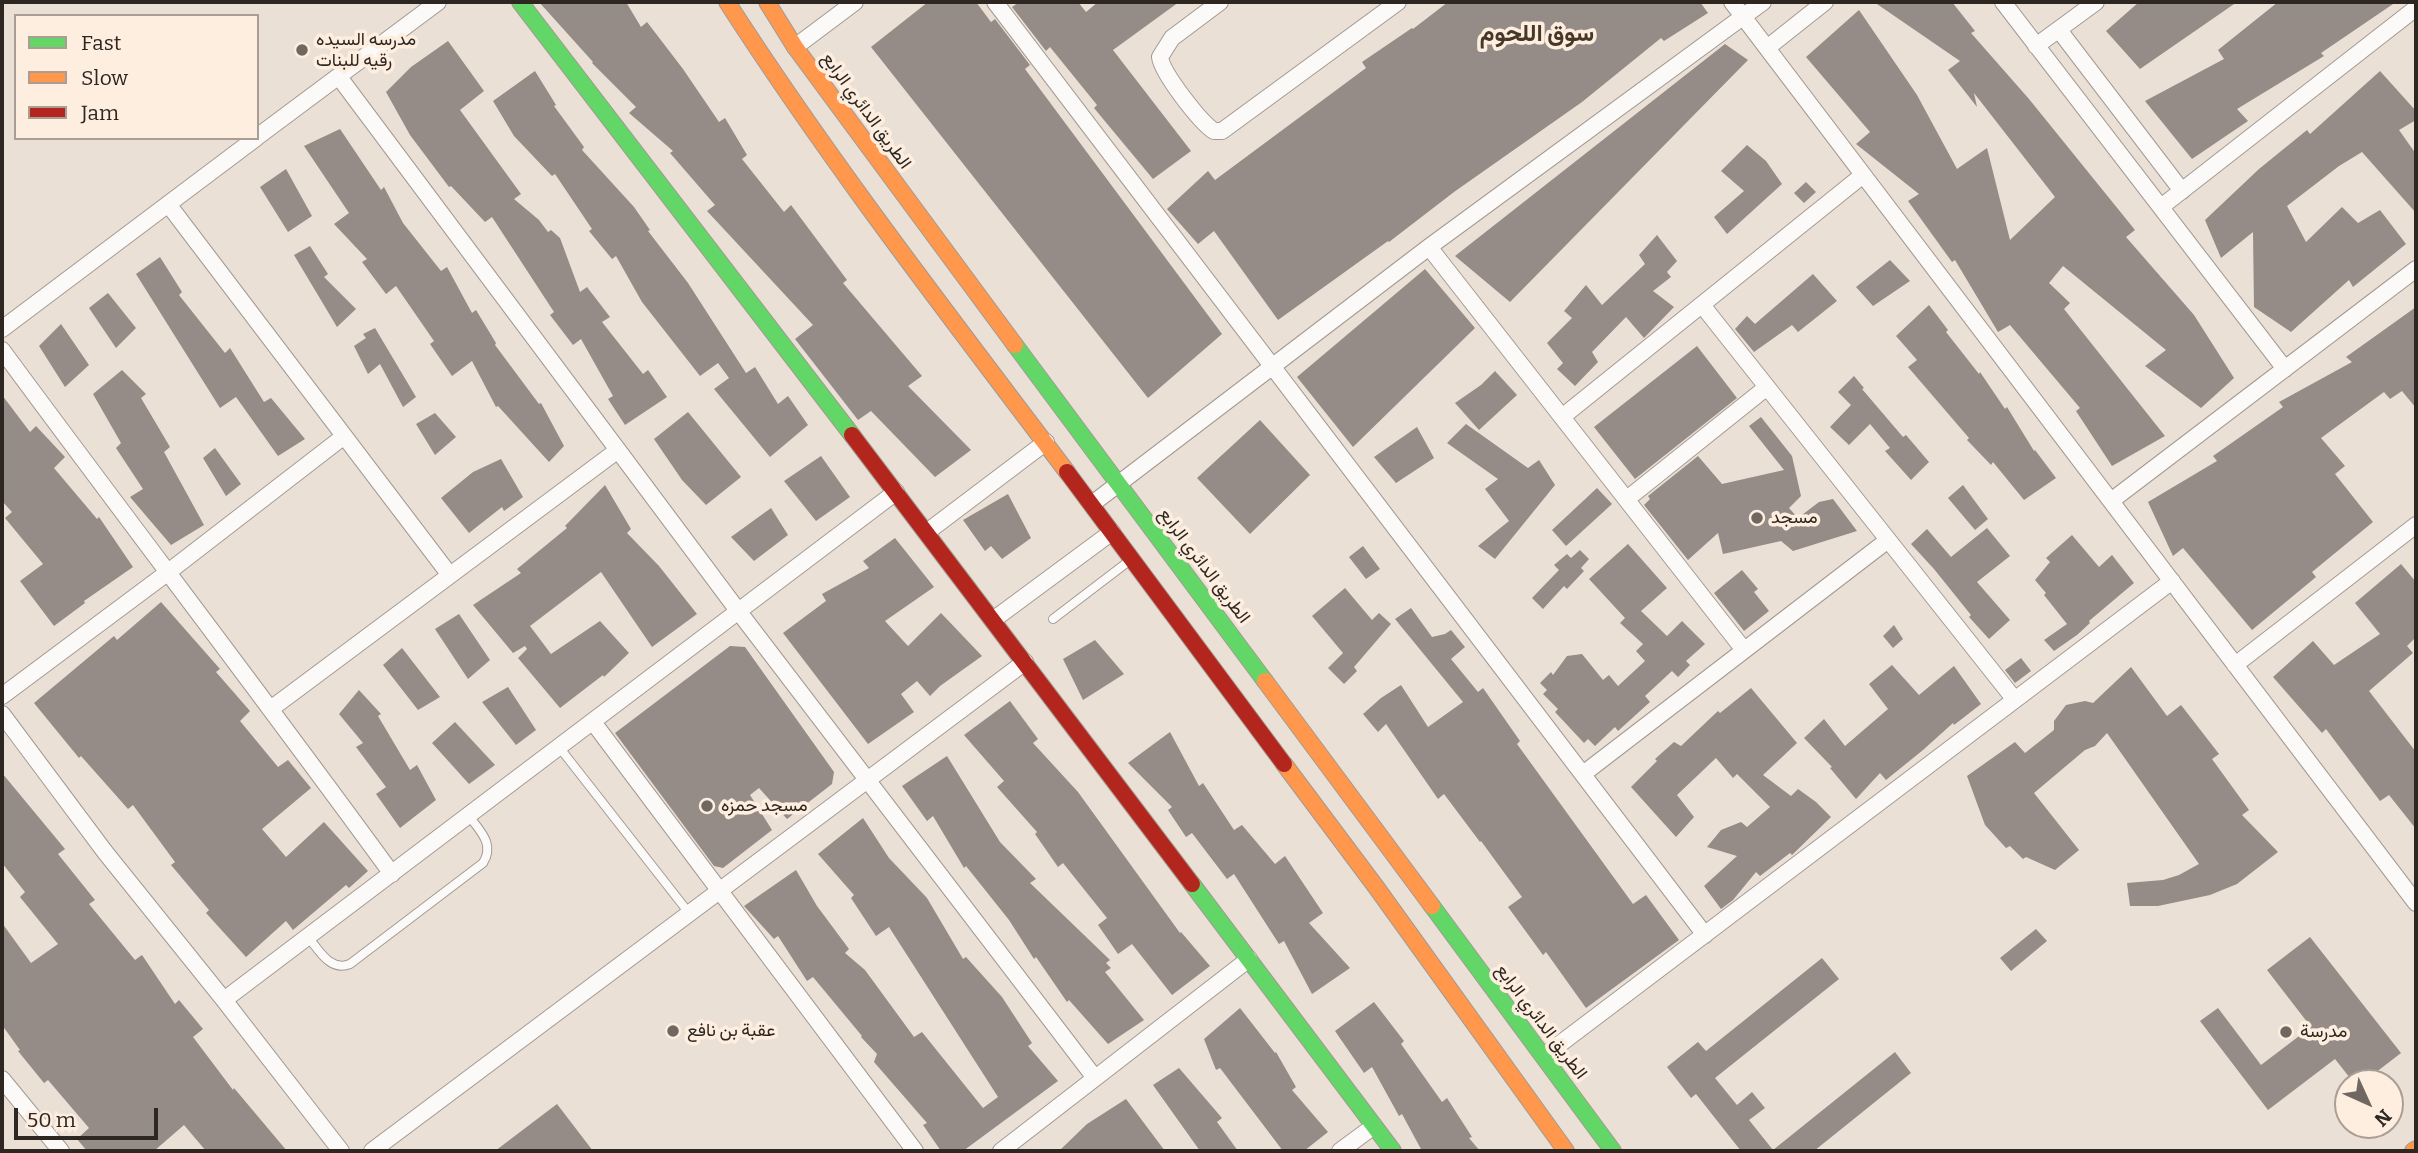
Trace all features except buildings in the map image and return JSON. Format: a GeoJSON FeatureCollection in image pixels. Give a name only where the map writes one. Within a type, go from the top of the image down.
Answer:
{"type":"FeatureCollection","features":[{"type":"Feature","properties":{"kind":"main road"},"geometry":{"type":"LineString","coordinates":[[520,2],[897,492],[1394,1151]]}},
{"type":"Feature","properties":{"kind":"main road"},"geometry":{"type":"LineString","coordinates":[[727,2],[774,75],[900,250],[1376,887],[1566,1151]]}},
{"type":"Feature","properties":{"kind":"main road","name":"الطريق الدائري الرابع"},"geometry":{"type":"LineString","coordinates":[[767,2],[795,47],[934,239],[1613,1151]]}},
{"type":"Feature","properties":{"kind":"street"},"geometry":{"type":"LineString","coordinates":[[259,136],[438,2]]}},
{"type":"Feature","properties":{"kind":"street"},"geometry":{"type":"LineString","coordinates":[[795,47],[855,2]]}},
{"type":"Feature","properties":{"kind":"street"},"geometry":{"type":"LineString","coordinates":[[995,2],[1705,935]]}},
{"type":"Feature","properties":{"kind":"street"},"geometry":{"type":"LineString","coordinates":[[1220,2],[1172,38],[1160,57],[1164,69],[1202,121],[1214,131],[1222,131],[1398,2]]}},
{"type":"Feature","properties":{"kind":"street"},"geometry":{"type":"LineString","coordinates":[[1732,2],[2416,903]]}},
{"type":"Feature","properties":{"kind":"street"},"geometry":{"type":"LineString","coordinates":[[1092,505],[1429,247],[1763,2]]}},
{"type":"Feature","properties":{"kind":"street"},"geometry":{"type":"LineString","coordinates":[[1767,48],[1825,2]]}},
{"type":"Feature","properties":{"kind":"street"},"geometry":{"type":"LineString","coordinates":[[2003,2],[2285,369]]}},
{"type":"Feature","properties":{"kind":"street"},"geometry":{"type":"LineString","coordinates":[[2036,46],[2096,2]]}},
{"type":"Feature","properties":{"kind":"street"},"geometry":{"type":"LineString","coordinates":[[2161,207],[2416,8]]}},
{"type":"Feature","properties":{"kind":"street"},"geometry":{"type":"LineString","coordinates":[[2059,30],[2182,191]]}},
{"type":"Feature","properties":{"kind":"street"},"geometry":{"type":"LineString","coordinates":[[338,77],[739,612],[1096,1078]]}},
{"type":"Feature","properties":{"kind":"street"},"geometry":{"type":"LineString","coordinates":[[2,329],[254,140]]}},
{"type":"Feature","properties":{"kind":"street"},"geometry":{"type":"LineString","coordinates":[[1562,417],[1863,175]]}},
{"type":"Feature","properties":{"kind":"street"},"geometry":{"type":"LineString","coordinates":[[168,204],[449,574]]}},
{"type":"Feature","properties":{"kind":"street"},"geometry":{"type":"LineString","coordinates":[[1429,247],[1744,650]]}},
{"type":"Feature","properties":{"kind":"street"},"geometry":{"type":"LineString","coordinates":[[2111,501],[2416,269]]}},
{"type":"Feature","properties":{"kind":"street"},"geometry":{"type":"LineString","coordinates":[[1702,305],[2015,700]]}},
{"type":"Feature","properties":{"kind":"street"},"geometry":{"type":"LineString","coordinates":[[2,350],[392,874]]}},
{"type":"Feature","properties":{"kind":"street"},"geometry":{"type":"LineString","coordinates":[[1627,499],[1767,387]]}},
{"type":"Feature","properties":{"kind":"street"},"geometry":{"type":"LineString","coordinates":[[2,696],[343,437]]}},
{"type":"Feature","properties":{"kind":"street"},"geometry":{"type":"LineString","coordinates":[[927,532],[1045,442]]}},
{"type":"Feature","properties":{"kind":"street"},"geometry":{"type":"LineString","coordinates":[[271,708],[618,450]]}},
{"type":"Feature","properties":{"kind":"street"},"geometry":{"type":"LineString","coordinates":[[224,1000],[897,492]]}},
{"type":"Feature","properties":{"kind":"street"},"geometry":{"type":"LineString","coordinates":[[2235,665],[2414,531]]}},
{"type":"Feature","properties":{"kind":"street"},"geometry":{"type":"LineString","coordinates":[[993,620],[1112,532]]}},
{"type":"Feature","properties":{"kind":"street"},"geometry":{"type":"LineString","coordinates":[[1583,774],[1888,540]]}},
{"type":"Feature","properties":{"kind":"street"},"geometry":{"type":"LineString","coordinates":[[1544,1056],[2172,581]]}},
{"type":"Feature","properties":{"kind":"street"},"geometry":{"type":"LineString","coordinates":[[372,1151],[1025,662]]}},
{"type":"Feature","properties":{"kind":"street"},"geometry":{"type":"LineString","coordinates":[[2,714],[105,852],[341,1151]]}},
{"type":"Feature","properties":{"kind":"street"},"geometry":{"type":"LineString","coordinates":[[593,722],[915,1151]]}},
{"type":"Feature","properties":{"kind":"street"},"geometry":{"type":"LineString","coordinates":[[1001,1151],[1249,959]]}},
{"type":"Feature","properties":{"kind":"street"},"geometry":{"type":"LineString","coordinates":[[2,1079],[61,1151]]}},
{"type":"Feature","properties":{"kind":"street"},"geometry":{"type":"LineString","coordinates":[[1340,1151],[1374,1126]]}},
{"type":"Feature","properties":{"kind":"lane"},"geometry":{"type":"LineString","coordinates":[[1053,619],[1132,559]]}},
{"type":"Feature","properties":{"kind":"lane"},"geometry":{"type":"LineString","coordinates":[[559,747],[689,913]]}},
{"type":"Feature","properties":{"kind":"lane"},"geometry":{"type":"LineString","coordinates":[[308,937],[331,964],[341,967],[355,961],[483,863],[488,853],[487,840],[469,816]]}},
{"type":"Feature","properties":{"kind":"traffic: fast"},"geometry":{"type":"LineString","coordinates":[[520,2],[852,435]]}},
{"type":"Feature","properties":{"kind":"traffic: fast"},"geometry":{"type":"LineString","coordinates":[[1015,345],[1265,681]]}},
{"type":"Feature","properties":{"kind":"traffic: fast"},"geometry":{"type":"LineString","coordinates":[[1192,884],[1393,1151]]}},
{"type":"Feature","properties":{"kind":"traffic: fast"},"geometry":{"type":"LineString","coordinates":[[1432,906],[1613,1151]]}},
{"type":"Feature","properties":{"kind":"traffic: slow"},"geometry":{"type":"LineString","coordinates":[[727,2],[850,182],[1067,472]]}},
{"type":"Feature","properties":{"kind":"traffic: slow"},"geometry":{"type":"LineString","coordinates":[[767,2],[795,47],[1015,345]]}},
{"type":"Feature","properties":{"kind":"traffic: slow"},"geometry":{"type":"LineString","coordinates":[[1265,681],[1432,906]]}},
{"type":"Feature","properties":{"kind":"traffic: slow"},"geometry":{"type":"LineString","coordinates":[[1284,764],[1566,1151]]}},
{"type":"Feature","properties":{"kind":"traffic: jam"},"geometry":{"type":"LineString","coordinates":[[852,435],[1192,884]]}},
{"type":"Feature","properties":{"kind":"traffic: jam"},"geometry":{"type":"LineString","coordinates":[[1067,472],[1284,764]]}},
{"type":"Feature","properties":{"kind":"place","name":"مدرسه السيده رقيه للبنات"},"geometry":{"type":"Point","coordinates":[302,50]}},
{"type":"Feature","properties":{"kind":"place","name":"مسجد"},"geometry":{"type":"Point","coordinates":[1757,518]}},
{"type":"Feature","properties":{"kind":"place","name":"مسجد حمزه"},"geometry":{"type":"Point","coordinates":[707,806]}},
{"type":"Feature","properties":{"kind":"place","name":"عقبة بن نافع"},"geometry":{"type":"Point","coordinates":[673,1031]}},
{"type":"Feature","properties":{"kind":"place","name":"مدرسة"},"geometry":{"type":"Point","coordinates":[2286,1032]}},
{"type":"Feature","properties":{"kind":"district","name":"سوق اللحوم"},"geometry":{"type":"Point","coordinates":[1537,34]}}]}
